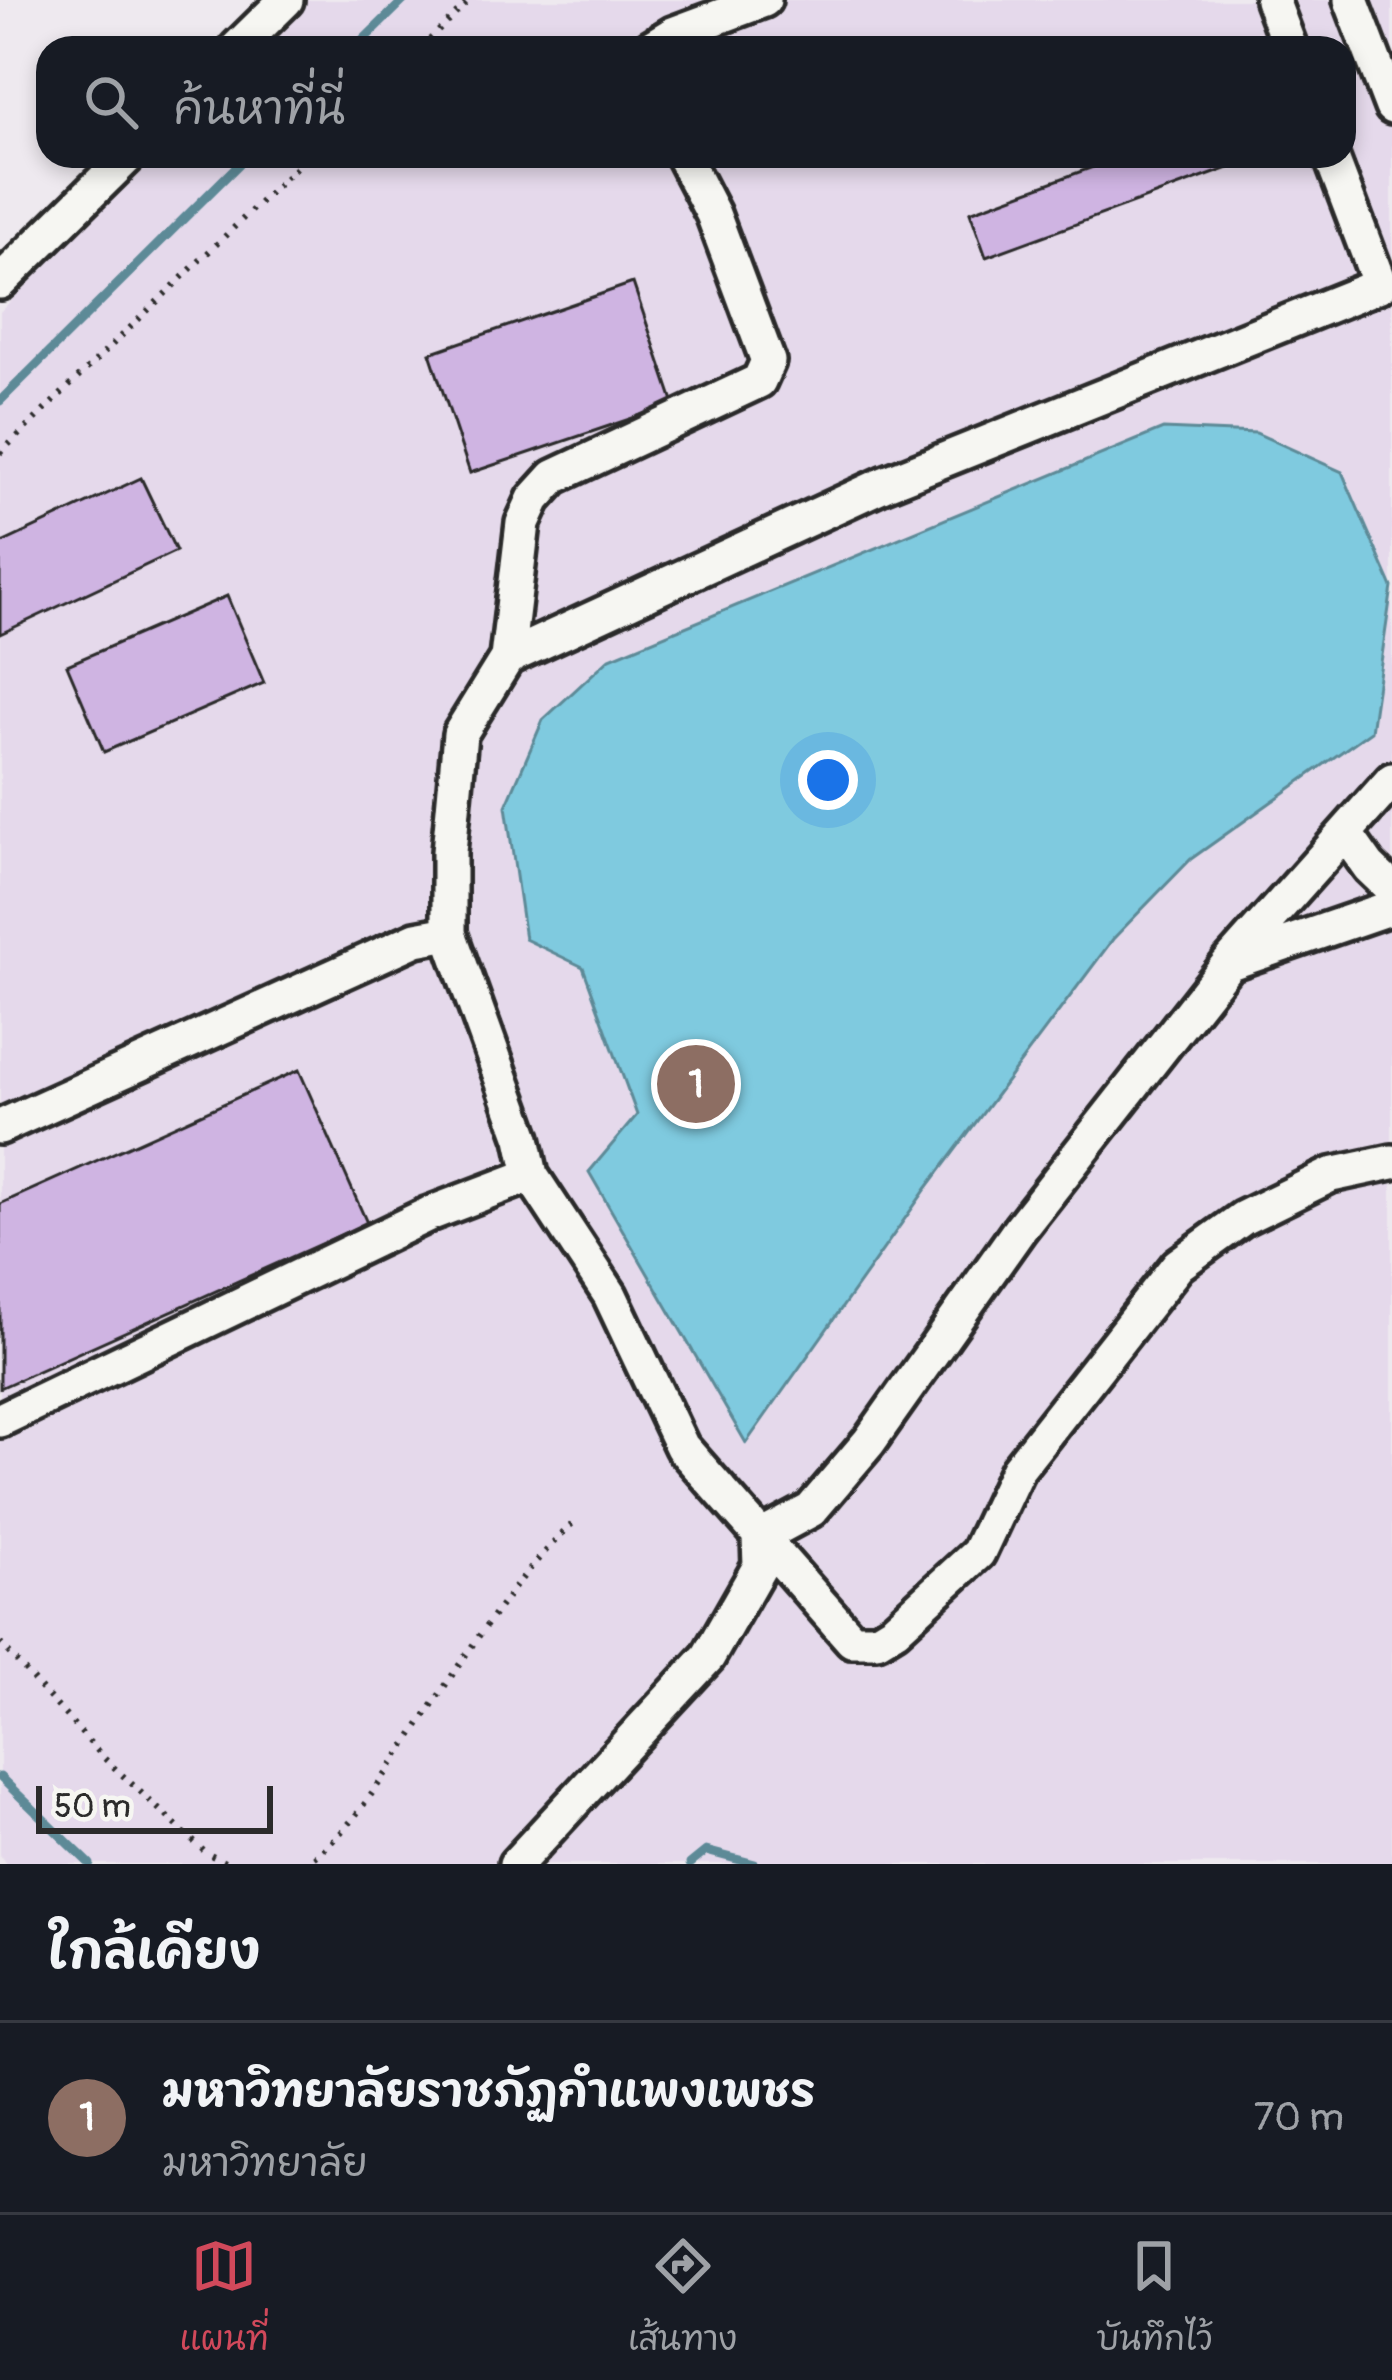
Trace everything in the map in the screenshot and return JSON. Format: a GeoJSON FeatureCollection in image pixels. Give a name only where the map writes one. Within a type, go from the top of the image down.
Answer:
{"type":"FeatureCollection","features":[{"type":"Feature","properties":{"kind":"street"},"geometry":{"type":"LineString","coordinates":[[249,36],[286,0]]}},
{"type":"Feature","properties":{"kind":"street"},"geometry":{"type":"LineString","coordinates":[[671,36],[764,0]]}},
{"type":"Feature","properties":{"kind":"street"},"geometry":{"type":"LineString","coordinates":[[1272,0],[1286,36]]}},
{"type":"Feature","properties":{"kind":"street"},"geometry":{"type":"LineString","coordinates":[[1351,0],[1392,107]]}},
{"type":"Feature","properties":{"kind":"street"},"geometry":{"type":"LineString","coordinates":[[0,282],[116,168]]}},
{"type":"Feature","properties":{"kind":"street"},"geometry":{"type":"LineString","coordinates":[[689,168],[713,214],[767,361],[759,381],[554,477],[534,499],[524,524],[507,658],[460,734],[449,852],[449,933],[523,1138],[531,1174],[610,1295],[682,1447],[852,1640],[877,1640],[895,1630],[978,1553],[1017,1470],[1178,1265],[1243,1217],[1331,1174],[1392,1162]]}},
{"type":"Feature","properties":{"kind":"street"},"geometry":{"type":"LineString","coordinates":[[507,658],[884,484],[1386,282],[1336,168]]}},
{"type":"Feature","properties":{"kind":"street"},"geometry":{"type":"LineString","coordinates":[[759,1538],[811,1510],[869,1442],[1019,1230],[1228,964],[1392,781]]}},
{"type":"Feature","properties":{"kind":"street"},"geometry":{"type":"LineString","coordinates":[[1345,833],[1392,889]]}},
{"type":"Feature","properties":{"kind":"street"},"geometry":{"type":"LineString","coordinates":[[1228,964],[1392,907]]}},
{"type":"Feature","properties":{"kind":"street"},"geometry":{"type":"LineString","coordinates":[[0,1127],[416,939],[449,933]]}},
{"type":"Feature","properties":{"kind":"street"},"geometry":{"type":"LineString","coordinates":[[0,1420],[429,1214],[531,1174]]}},
{"type":"Feature","properties":{"kind":"street"},"geometry":{"type":"LineString","coordinates":[[516,1864],[708,1658],[760,1566],[759,1538]]}},
{"type":"Feature","properties":{"kind":"path"},"geometry":{"type":"LineString","coordinates":[[433,36],[470,0]]}},
{"type":"Feature","properties":{"kind":"path"},"geometry":{"type":"LineString","coordinates":[[0,453],[296,168]]}},
{"type":"Feature","properties":{"kind":"path"},"geometry":{"type":"LineString","coordinates":[[304,1864],[321,1853],[360,1810],[535,1560],[572,1524]]}},
{"type":"Feature","properties":{"kind":"path"},"geometry":{"type":"LineString","coordinates":[[0,1643],[104,1758],[206,1853],[230,1864]]}},
{"type":"Feature","properties":{"kind":"shaded area"},"geometry":{"type":"Polygon","coordinates":[[[307,0],[1392,0],[1392,1864],[6,1864],[0,1855],[0,312],[141,168],[1356,168],[1356,36],[272,36],[307,0]]]}},
{"type":"Feature","properties":{"kind":"water"},"geometry":{"type":"Polygon","coordinates":[[[1163,429],[1256,433],[1342,472],[1392,587],[1371,731],[1191,859],[1113,939],[926,1189],[746,1443],[589,1172],[637,1115],[583,967],[525,939],[506,806],[543,720],[610,658],[1163,429]]]}},
{"type":"Feature","properties":{"kind":"building"},"geometry":{"type":"Polygon","coordinates":[[[1090,168],[1229,168],[986,257],[970,212],[1090,168]]]}},
{"type":"Feature","properties":{"kind":"building"},"geometry":{"type":"Polygon","coordinates":[[[633,283],[674,404],[470,473],[430,353],[633,283]]]}},
{"type":"Feature","properties":{"kind":"building"},"geometry":{"type":"Polygon","coordinates":[[[141,478],[176,551],[0,634],[0,544],[141,478]]]}},
{"type":"Feature","properties":{"kind":"building"},"geometry":{"type":"Polygon","coordinates":[[[227,596],[264,683],[104,752],[67,665],[227,596]]]}},
{"type":"Feature","properties":{"kind":"building"},"geometry":{"type":"Polygon","coordinates":[[[299,1070],[367,1223],[0,1388],[0,1204],[299,1070]]]}},
{"type":"Feature","properties":{"kind":"waterway"},"geometry":{"type":"LineString","coordinates":[[367,36],[404,0]]}},
{"type":"Feature","properties":{"kind":"waterway"},"geometry":{"type":"LineString","coordinates":[[0,401],[235,168]]}},
{"type":"Feature","properties":{"kind":"waterway"},"geometry":{"type":"LineString","coordinates":[[0,1777],[90,1864]]}},
{"type":"Feature","properties":{"kind":"waterway"},"geometry":{"type":"LineString","coordinates":[[690,1864],[706,1851],[755,1864]]}},
{"type":"Feature","properties":{"kind":"place","name":"มหาวิทยาลัยราชภัฏกำแพงเพชร"},"geometry":{"type":"Point","coordinates":[696,1084]}}]}
